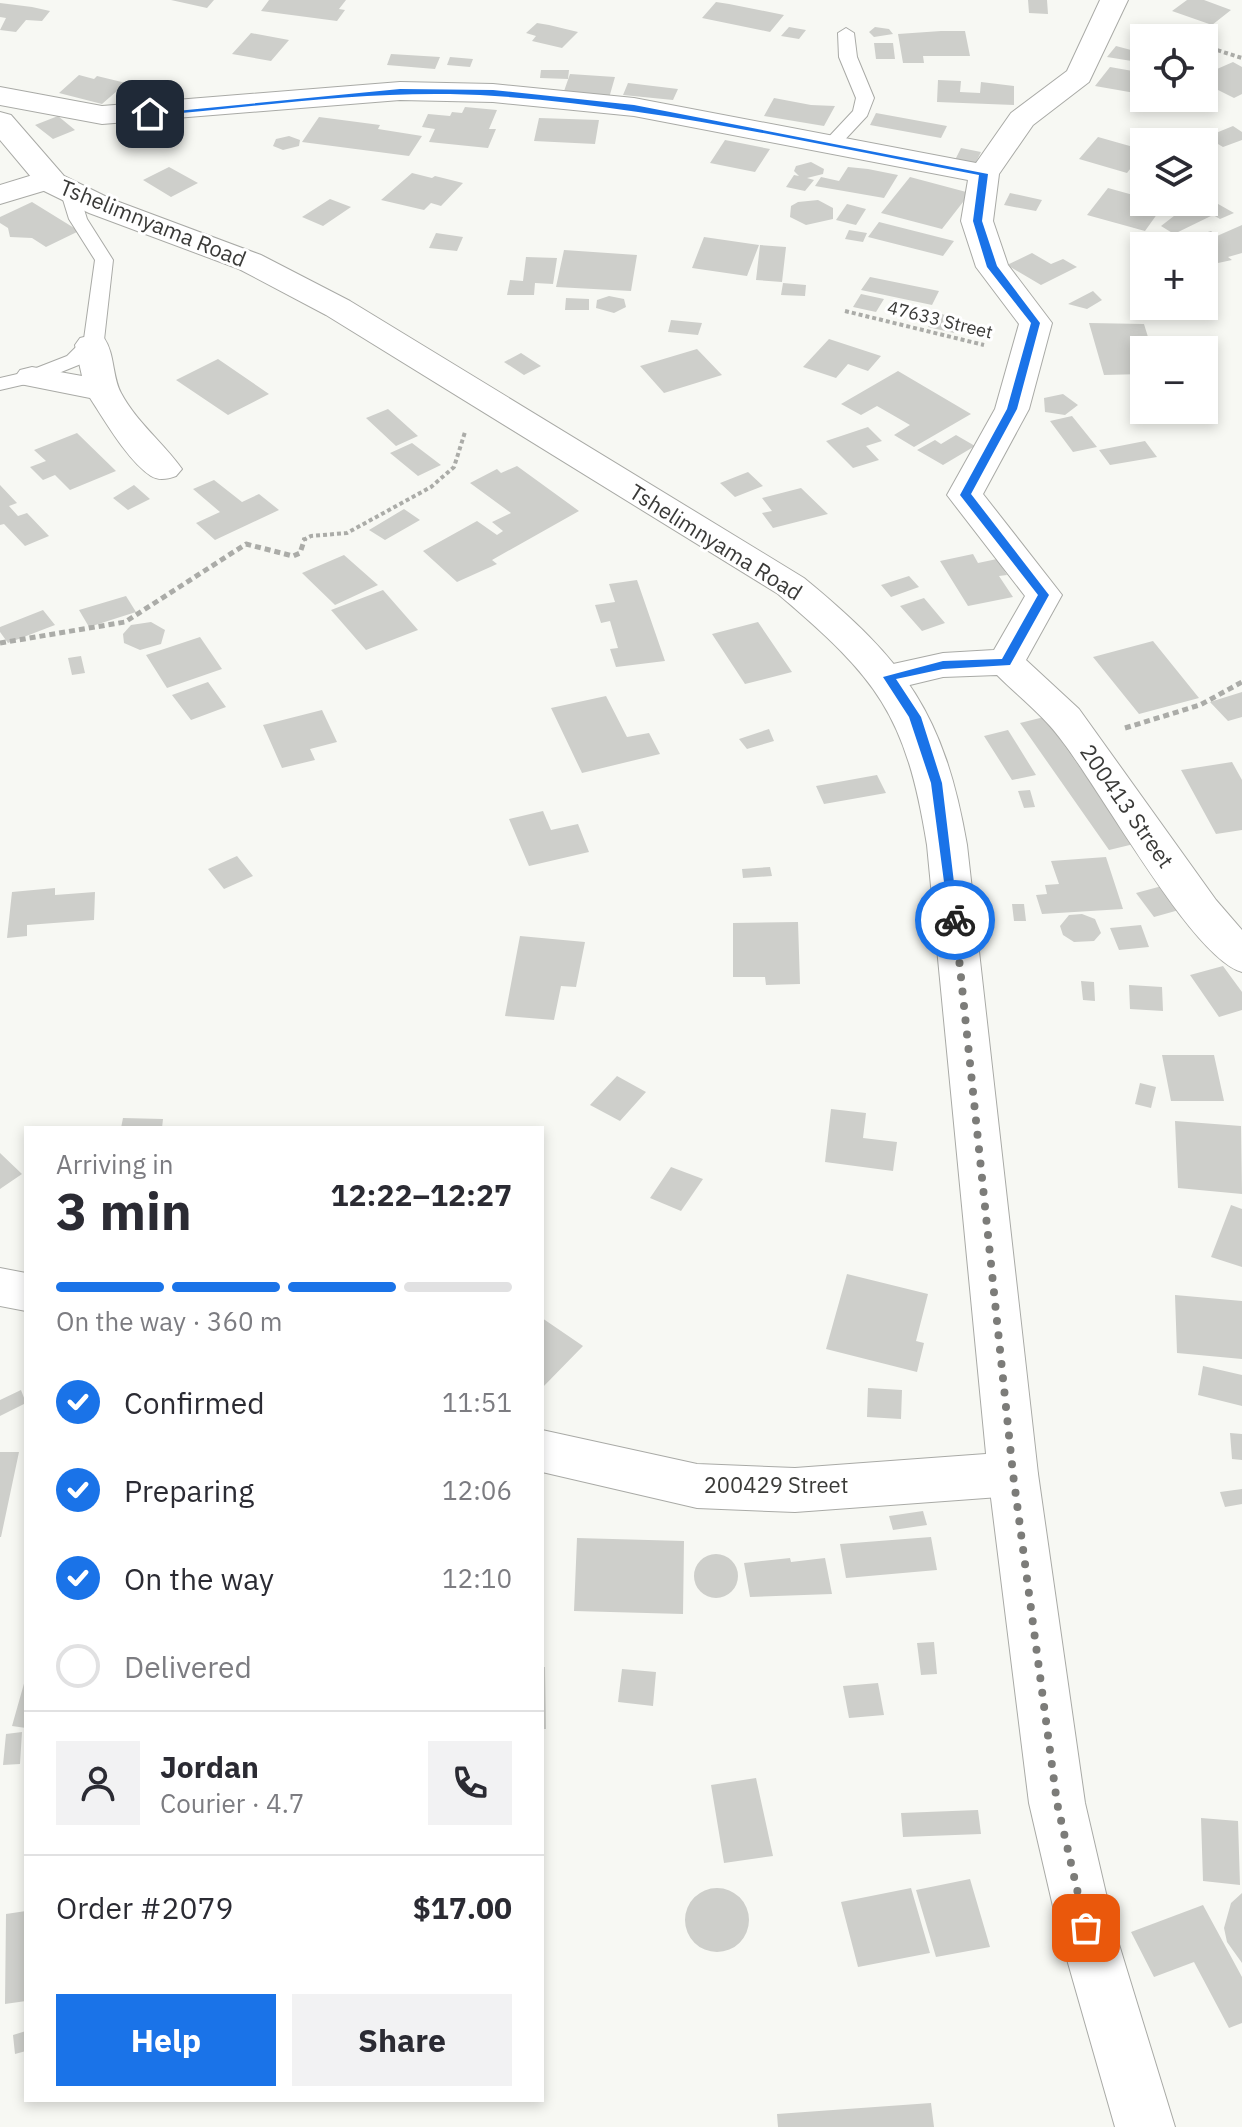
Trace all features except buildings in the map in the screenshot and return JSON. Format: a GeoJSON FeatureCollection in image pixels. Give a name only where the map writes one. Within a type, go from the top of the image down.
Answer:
{"type":"FeatureCollection","features":[{"type":"Feature","properties":{"kind":"street"},"geometry":{"type":"LineString","coordinates":[[889,677],[943,665],[1006,662],[1044,595],[965,495],[1012,409],[1036,323],[992,267],[977,221],[984,174],[1022,119],[1079,76],[1114,0]]}},
{"type":"Feature","properties":{"kind":"street"},"geometry":{"type":"LineString","coordinates":[[0,96],[80,112],[117,115],[400,91],[454,91],[599,102],[833,142],[984,174]]}},
{"type":"Feature","properties":{"kind":"street","name":"Tshelimnyama Road"},"geometry":{"type":"LineString","coordinates":[[0,121],[59,186],[250,262],[338,308],[791,586],[848,632],[889,677],[915,717],[926,743],[943,818],[1013,1474],[1057,1803],[1086,1928],[1145,2127]]}},
{"type":"Feature","properties":{"kind":"street"},"geometry":{"type":"LineString","coordinates":[[0,195],[59,186]]}},
{"type":"Feature","properties":{"kind":"street"},"geometry":{"type":"LineString","coordinates":[[92,345],[102,390],[126,428],[164,469]]}},
{"type":"Feature","properties":{"kind":"street"},"geometry":{"type":"LineString","coordinates":[[16,381],[102,390]]}},
{"type":"Feature","properties":{"kind":"street","name":"200413 Street"},"geometry":{"type":"LineString","coordinates":[[1006,662],[1065,718],[1201,911],[1242,957]]}},
{"type":"Feature","properties":{"kind":"street"},"geometry":{"type":"LineString","coordinates":[[0,1287],[24,1292]]}},
{"type":"Feature","properties":{"kind":"street","name":"200429 Street"},"geometry":{"type":"LineString","coordinates":[[544,1451],[697,1486],[795,1490],[1013,1474]]}},
{"type":"Feature","properties":{"kind":"lane"},"geometry":{"type":"LineString","coordinates":[[833,142],[861,112],[865,98],[848,57],[846,33]]}},
{"type":"Feature","properties":{"kind":"lane"},"geometry":{"type":"LineString","coordinates":[[16,381],[74,360],[92,345],[104,260],[59,186]]}},
{"type":"Feature","properties":{"kind":"path"},"geometry":{"type":"LineString","coordinates":[[1218,50],[1242,58]]}},
{"type":"Feature","properties":{"kind":"path","name":"47633 Street"},"geometry":{"type":"LineString","coordinates":[[845,311],[1027,356]]}},
{"type":"Feature","properties":{"kind":"path"},"geometry":{"type":"LineString","coordinates":[[0,643],[125,622],[246,544],[256,542],[282,556],[295,556],[308,535],[341,536],[430,488],[449,474],[463,453],[467,387]]}},
{"type":"Feature","properties":{"kind":"path"},"geometry":{"type":"LineString","coordinates":[[1082,742],[1200,705],[1242,682]]}},
{"type":"Feature","properties":{"kind":"way so far"},"geometry":{"type":"LineString","coordinates":[[955,920],[1013,1474],[1057,1803],[1086,1928]]}},
{"type":"Feature","properties":{"kind":"route"},"geometry":{"type":"LineString","coordinates":[[150,114],[400,91],[493,93],[634,107],[833,142],[984,174],[977,221],[992,267],[1036,323],[1012,409],[965,495],[1044,595],[1006,662],[958,663],[889,677],[915,717],[937,783],[955,920]]}}]}
